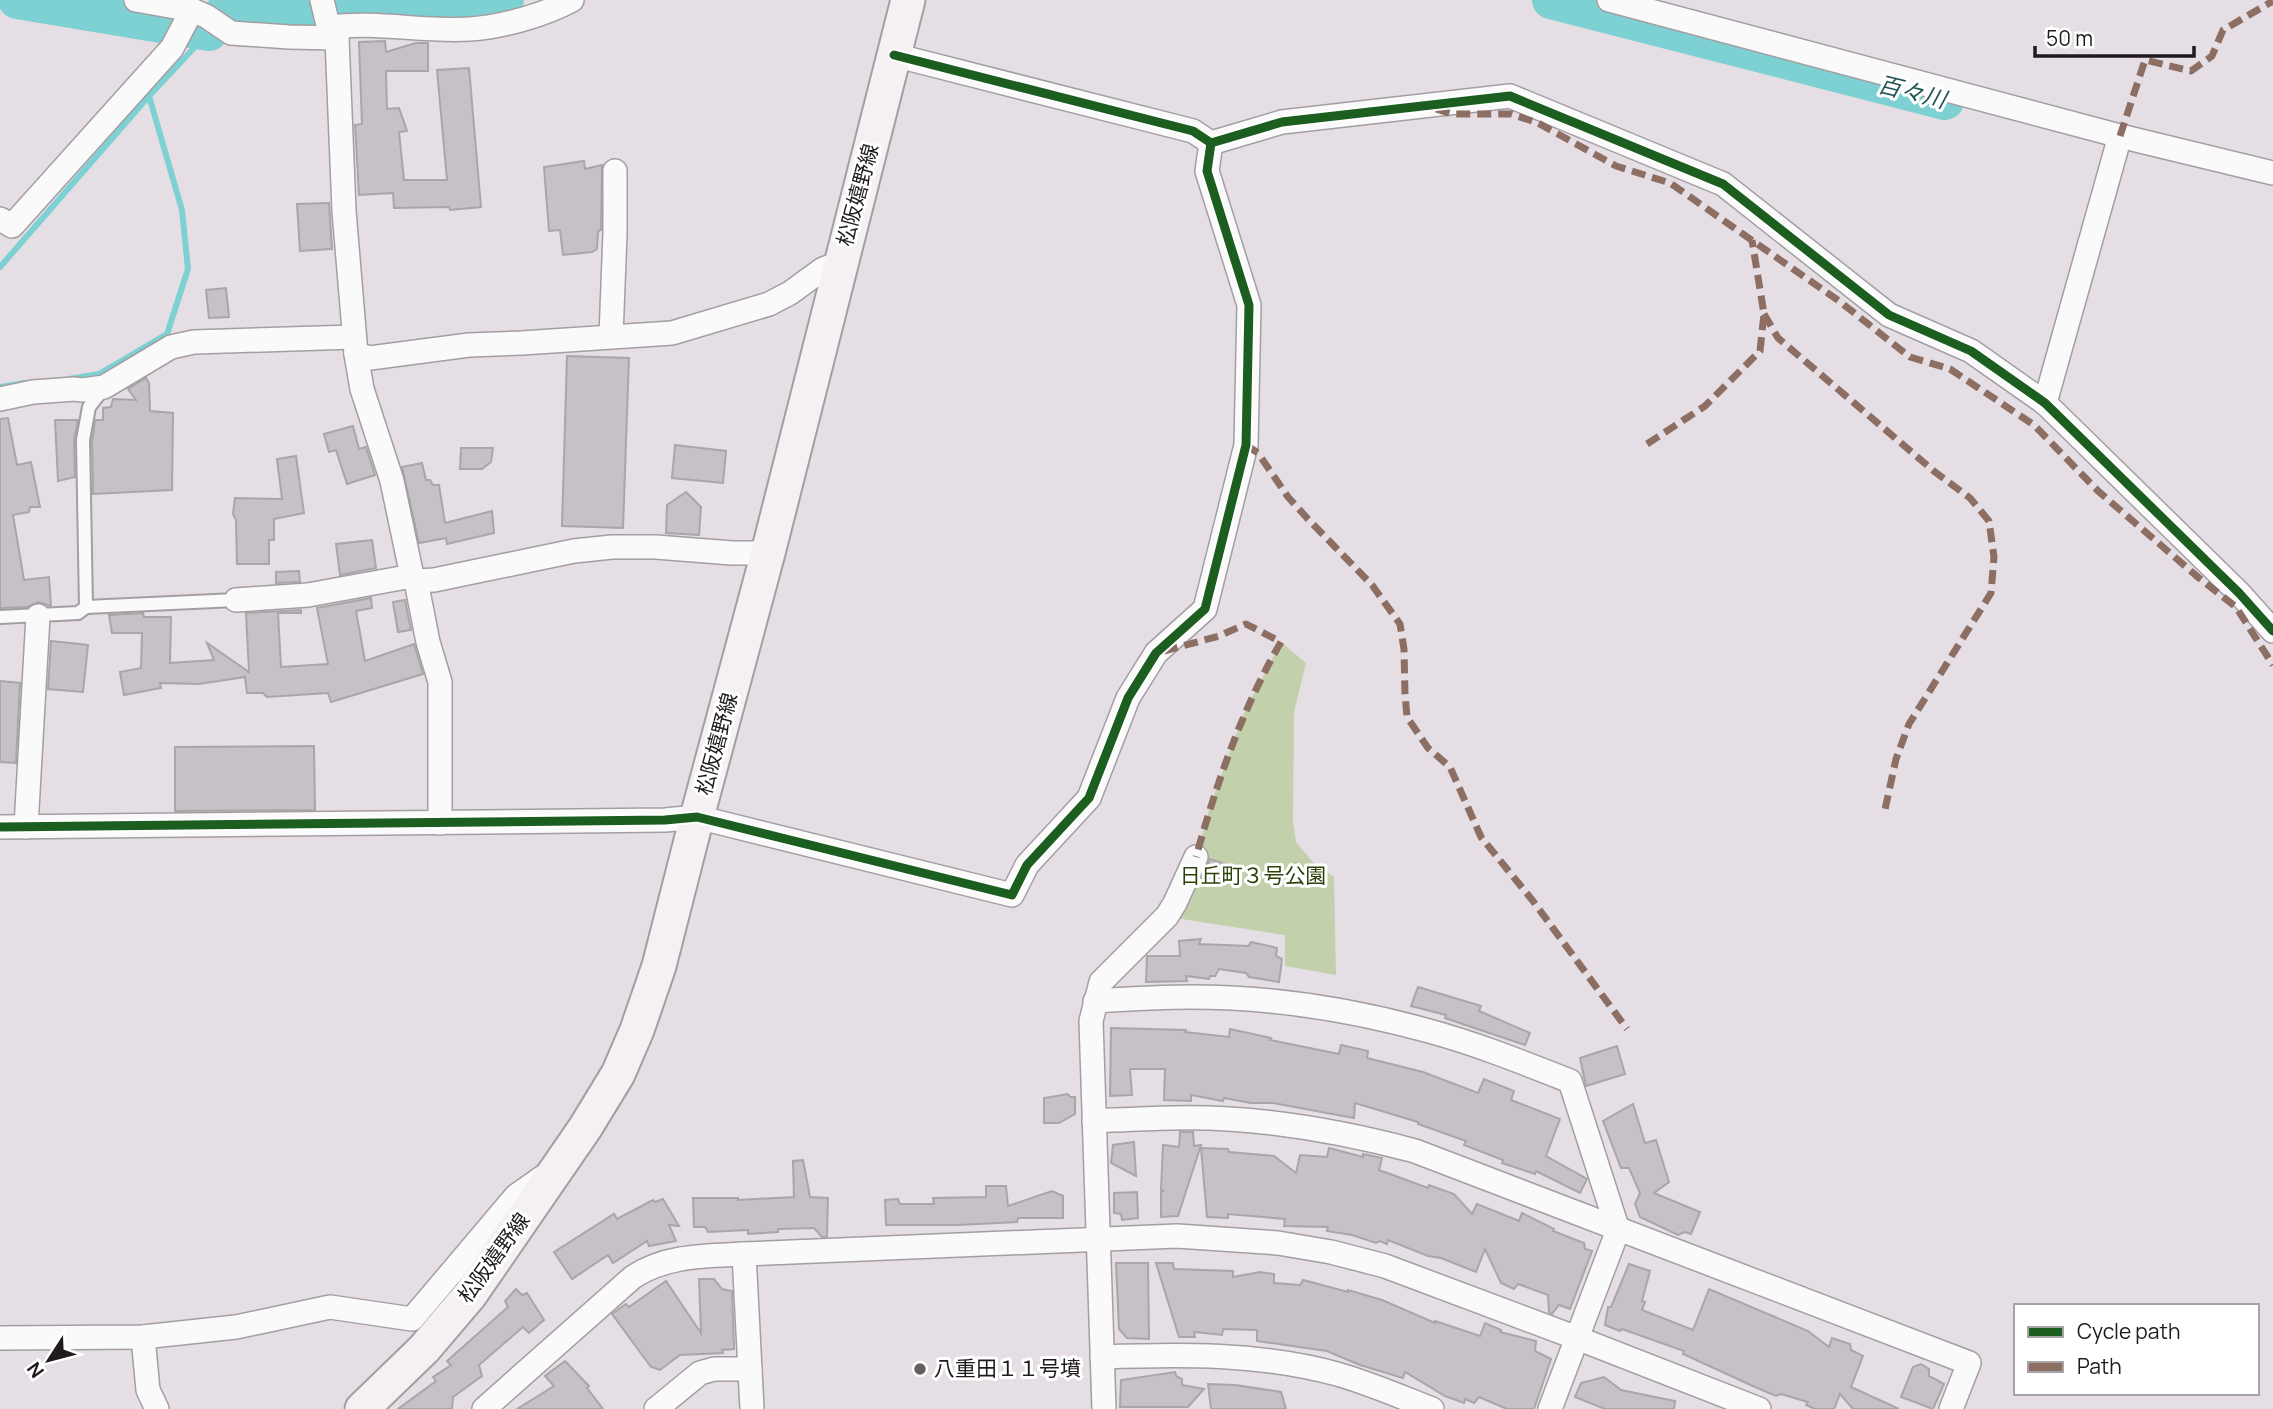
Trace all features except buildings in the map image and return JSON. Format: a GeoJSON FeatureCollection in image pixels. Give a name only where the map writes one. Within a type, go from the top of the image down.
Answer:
{"type":"FeatureCollection","features":[{"type":"Feature","properties":{"kind":"main road","name":"松阪嬉野線"},"geometry":{"type":"LineString","coordinates":[[362,1409],[424,1349],[470,1295],[562,1163],[618,1074],[637,1030],[659,966],[768,553],[908,0]]}},
{"type":"Feature","properties":{"kind":"street"},"geometry":{"type":"LineString","coordinates":[[136,0],[196,14],[231,33],[289,37],[329,22],[471,29],[553,10],[572,0]]}},
{"type":"Feature","properties":{"kind":"street"},"geometry":{"type":"LineString","coordinates":[[1609,0],[2120,136],[2273,173]]}},
{"type":"Feature","properties":{"kind":"street"},"geometry":{"type":"LineString","coordinates":[[4,228],[172,48],[196,14]]}},
{"type":"Feature","properties":{"kind":"street"},"geometry":{"type":"LineString","coordinates":[[329,22],[355,346],[362,389],[392,481],[428,642],[440,682],[440,823]]}},
{"type":"Feature","properties":{"kind":"street"},"geometry":{"type":"LineString","coordinates":[[894,55],[1193,131],[1211,143]]}},
{"type":"Feature","properties":{"kind":"street"},"geometry":{"type":"LineString","coordinates":[[1211,143],[1282,122],[1510,96],[1723,184],[1889,315],[1971,351],[2045,403],[2239,593],[2273,631]]}},
{"type":"Feature","properties":{"kind":"street"},"geometry":{"type":"LineString","coordinates":[[2045,403],[2120,136]]}},
{"type":"Feature","properties":{"kind":"street"},"geometry":{"type":"LineString","coordinates":[[0,827],[664,820],[697,817],[1012,895],[1027,865],[1089,797],[1128,698],[1156,653],[1205,609],[1246,445],[1249,305],[1207,171],[1211,143]]}},
{"type":"Feature","properties":{"kind":"street"},"geometry":{"type":"LineString","coordinates":[[611,336],[615,171]]}},
{"type":"Feature","properties":{"kind":"street"},"geometry":{"type":"LineString","coordinates":[[0,399],[33,393],[104,387],[171,347],[194,341],[355,346],[370,358],[469,345],[672,333],[769,304],[823,269],[840,263]]}},
{"type":"Feature","properties":{"kind":"street"},"geometry":{"type":"LineString","coordinates":[[236,600],[308,595],[414,578],[434,580],[574,551],[612,547],[768,553]]}},
{"type":"Feature","properties":{"kind":"street"},"geometry":{"type":"LineString","coordinates":[[26,827],[38,616]]}},
{"type":"Feature","properties":{"kind":"street"},"geometry":{"type":"LineString","coordinates":[[1104,1409],[1091,1021],[1101,982],[1167,916],[1196,857]]}},
{"type":"Feature","properties":{"kind":"street"},"geometry":{"type":"LineString","coordinates":[[1095,1001],[1194,997],[1330,1010],[1430,1031],[1570,1081],[1618,1230],[1550,1409]]}},
{"type":"Feature","properties":{"kind":"street"},"geometry":{"type":"LineString","coordinates":[[1094,1121],[1227,1119],[1359,1137],[1415,1151],[1969,1363],[1951,1409]]}},
{"type":"Feature","properties":{"kind":"street"},"geometry":{"type":"LineString","coordinates":[[0,1338],[143,1337],[236,1327],[330,1307],[412,1319],[516,1196],[562,1163]]}},
{"type":"Feature","properties":{"kind":"street"},"geometry":{"type":"LineString","coordinates":[[484,1409],[578,1323],[646,1268],[667,1261],[744,1254],[1177,1236],[1278,1243],[1331,1252],[1385,1266],[1759,1409]]}},
{"type":"Feature","properties":{"kind":"street"},"geometry":{"type":"LineString","coordinates":[[744,1254],[752,1409]]}},
{"type":"Feature","properties":{"kind":"street"},"geometry":{"type":"LineString","coordinates":[[143,1337],[148,1390],[157,1409]]}},
{"type":"Feature","properties":{"kind":"street"},"geometry":{"type":"LineString","coordinates":[[1102,1357],[1177,1354],[1287,1363],[1337,1374],[1432,1409]]}},
{"type":"Feature","properties":{"kind":"street"},"geometry":{"type":"LineString","coordinates":[[656,1409],[700,1373],[714,1369],[750,1369]]}},
{"type":"Feature","properties":{"kind":"lane"},"geometry":{"type":"LineString","coordinates":[[86,607],[83,440],[89,407],[104,387]]}},
{"type":"Feature","properties":{"kind":"lane"},"geometry":{"type":"LineString","coordinates":[[0,617],[78,613],[86,607],[236,600]]}},
{"type":"Feature","properties":{"kind":"green space","name":"日丘町３号公園"},"geometry":{"type":"Polygon","coordinates":[[[1281,642],[1306,663],[1294,712],[1293,822],[1296,842],[1314,863],[1334,877],[1336,975],[1285,966],[1285,935],[1175,918],[1203,854],[1200,844],[1210,806],[1244,713],[1281,642]]]}},
{"type":"Feature","properties":{"kind":"waterway","name":"百々川"},"geometry":{"type":"LineString","coordinates":[[17,0],[209,32],[228,7],[286,15],[355,1],[417,3],[448,8],[505,0]]}},
{"type":"Feature","properties":{"kind":"waterway","name":"百々川"},"geometry":{"type":"LineString","coordinates":[[1551,0],[1945,101]]}},
{"type":"Feature","properties":{"kind":"waterway"},"geometry":{"type":"LineString","coordinates":[[0,267],[149,96],[209,32]]}},
{"type":"Feature","properties":{"kind":"waterway"},"geometry":{"type":"LineString","coordinates":[[69,379],[99,374],[167,334],[188,269],[182,210],[149,96]]}},
{"type":"Feature","properties":{"kind":"waterway"},"geometry":{"type":"LineString","coordinates":[[0,387],[24,383]]}},
{"type":"Feature","properties":{"kind":"marked path"},"geometry":{"type":"LineString","coordinates":[[2120,136],[2145,60],[2191,71],[2212,56],[2223,30],[2273,1]]}},
{"type":"Feature","properties":{"kind":"marked path"},"geometry":{"type":"LineString","coordinates":[[1436,109],[1452,114],[1511,114],[1538,123],[1616,166],[1670,183],[1839,301],[1910,357],[1950,369],[2034,425],[2098,491],[2236,607],[2273,665]]}},
{"type":"Feature","properties":{"kind":"marked path"},"geometry":{"type":"LineString","coordinates":[[1647,444],[1705,406],[1760,351],[1764,314],[1752,240]]}},
{"type":"Feature","properties":{"kind":"marked path"},"geometry":{"type":"LineString","coordinates":[[1764,314],[1778,338],[1935,472],[1970,498],[1989,521],[1994,557],[1991,593],[1909,724],[1896,759],[1884,814]]}},
{"type":"Feature","properties":{"kind":"marked path"},"geometry":{"type":"LineString","coordinates":[[1246,445],[1258,453],[1288,497],[1372,585],[1400,624],[1404,649],[1407,717],[1428,748],[1450,767],[1481,837],[1533,901],[1627,1029]]}},
{"type":"Feature","properties":{"kind":"marked path"},"geometry":{"type":"LineString","coordinates":[[1164,651],[1219,636],[1246,624],[1281,642],[1254,693],[1232,747],[1196,857]]}},
{"type":"Feature","properties":{"kind":"cycle path"},"geometry":{"type":"LineString","coordinates":[[894,55],[1193,131],[1211,143],[1282,122],[1510,96],[1723,184],[1889,315],[1971,351],[2045,403],[2239,593],[2273,631]]}},
{"type":"Feature","properties":{"kind":"cycle path"},"geometry":{"type":"LineString","coordinates":[[0,827],[665,820],[697,817],[1012,895],[1027,865],[1089,798],[1128,698],[1156,653],[1205,609],[1246,445],[1249,305],[1207,171],[1211,143]]}},
{"type":"Feature","properties":{"kind":"place","name":"八重田１１号墳"},"geometry":{"type":"Point","coordinates":[920,1369]}}]}
